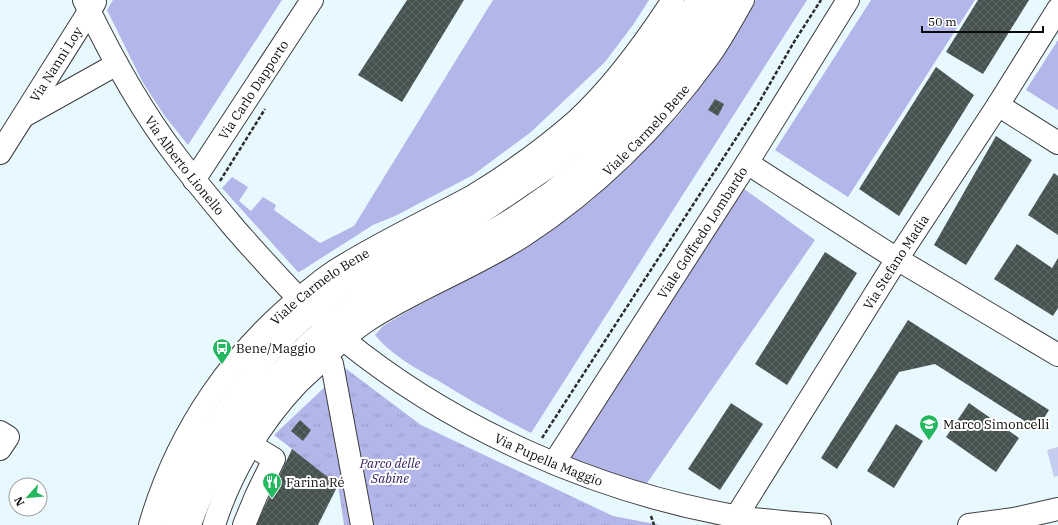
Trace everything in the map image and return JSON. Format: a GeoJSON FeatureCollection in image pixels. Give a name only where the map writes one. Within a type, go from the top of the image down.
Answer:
{"type":"FeatureCollection","features":[{"type":"Feature","properties":{"kind":"street","name":"Via Carlo Dapporto"},"geometry":{"type":"LineString","coordinates":[[194,180],[312,0]]}},
{"type":"Feature","properties":{"kind":"street","name":"Viale Carmelo Bene"},"geometry":{"type":"LineString","coordinates":[[172,525],[180,497],[206,442],[233,401],[268,354],[289,332],[306,304],[334,272],[433,218],[494,182],[557,136],[592,105],[632,58],[658,24],[673,0]]}},
{"type":"Feature","properties":{"kind":"street","name":"Viale Carmelo Bene"},"geometry":{"type":"LineString","coordinates":[[306,304],[345,287],[450,230],[520,187],[550,166],[606,116],[638,82],[668,44],[698,0]]}},
{"type":"Feature","properties":{"kind":"street","name":"Viale Carmelo Bene"},"geometry":{"type":"LineString","coordinates":[[216,518],[237,469],[251,445],[280,404],[297,384],[356,305],[390,284],[490,232],[548,195],[629,123],[656,93],[686,55],[721,0]]}},
{"type":"Feature","properties":{"kind":"street","name":"Viale Carmelo Bene"},"geometry":{"type":"LineString","coordinates":[[150,525],[221,457],[251,412],[285,367],[297,354],[336,332],[368,320],[424,289],[486,258],[523,235],[591,185],[616,163],[645,134],[689,82],[710,54],[743,0]]}},
{"type":"Feature","properties":{"kind":"street","name":"Viale Goffredo Lombardo"},"geometry":{"type":"LineString","coordinates":[[554,463],[747,163],[848,0]]}},
{"type":"Feature","properties":{"kind":"street","name":"Via Alberto Lionello"},"geometry":{"type":"LineString","coordinates":[[90,4],[117,64],[155,126],[194,180],[216,206],[306,304]]}},
{"type":"Feature","properties":{"kind":"street","name":"Via Nanni Loy"},"geometry":{"type":"LineString","coordinates":[[1,149],[90,4]]}},
{"type":"Feature","properties":{"kind":"street","name":"Via Stefano Madia"},"geometry":{"type":"LineString","coordinates":[[736,517],[897,259],[998,105],[1058,9]]}},
{"type":"Feature","properties":{"kind":"street","name":"Via Nanni Loy"},"geometry":{"type":"LineString","coordinates":[[22,116],[117,64]]}},
{"type":"Feature","properties":{"kind":"street"},"geometry":{"type":"LineString","coordinates":[[998,105],[1058,144]]}},
{"type":"Feature","properties":{"kind":"street"},"geometry":{"type":"LineString","coordinates":[[747,163],[897,259],[1056,348]]}},
{"type":"Feature","properties":{"kind":"street"},"geometry":{"type":"LineString","coordinates":[[494,182],[520,187]]}},
{"type":"Feature","properties":{"kind":"street"},"geometry":{"type":"LineString","coordinates":[[523,235],[536,203]]}},
{"type":"Feature","properties":{"kind":"street","name":"Via Pupella Maggio"},"geometry":{"type":"LineString","coordinates":[[306,304],[366,357],[435,403],[516,446],[554,463],[640,494],[736,517],[820,525]]}},
{"type":"Feature","properties":{"kind":"street"},"geometry":{"type":"LineString","coordinates":[[332,364],[362,525]]}},
{"type":"Feature","properties":{"kind":"street"},"geometry":{"type":"LineString","coordinates":[[0,432],[8,437],[0,449]]}},
{"type":"Feature","properties":{"kind":"street"},"geometry":{"type":"LineString","coordinates":[[244,525],[274,459],[251,445]]}},
{"type":"Feature","properties":{"kind":"street","name":"Viale Carmelo Bene"},"geometry":{"type":"LineString","coordinates":[[180,497],[190,525]]}},
{"type":"Feature","properties":{"kind":"street"},"geometry":{"type":"LineString","coordinates":[[180,497],[216,518]]}},
{"type":"Feature","properties":{"kind":"street"},"geometry":{"type":"LineString","coordinates":[[969,525],[1014,519],[1058,509]]}},
{"type":"Feature","properties":{"kind":"path"},"geometry":{"type":"LineString","coordinates":[[516,446],[541,440],[757,106],[794,42],[821,0]]}},
{"type":"Feature","properties":{"kind":"path"},"geometry":{"type":"LineString","coordinates":[[216,206],[217,186],[266,108]]}},
{"type":"Feature","properties":{"kind":"path"},"geometry":{"type":"LineString","coordinates":[[650,516],[654,525]]}},
{"type":"Feature","properties":{"kind":"green space"},"geometry":{"type":"Polygon","coordinates":[[[113,0],[282,0],[188,145],[164,115],[142,81],[107,10],[113,0]]]}},
{"type":"Feature","properties":{"kind":"green space"},"geometry":{"type":"Polygon","coordinates":[[[493,0],[649,0],[633,25],[605,62],[531,132],[473,175],[395,216],[373,225],[298,272],[222,188],[232,177],[248,187],[239,201],[251,211],[263,197],[276,205],[274,210],[320,243],[354,226],[493,0]]]}},
{"type":"Feature","properties":{"kind":"green space"},"geometry":{"type":"Polygon","coordinates":[[[756,0],[807,0],[531,433],[507,421],[412,366],[388,349],[381,342],[375,335],[383,326],[493,266],[542,237],[592,200],[678,116],[733,40],[756,0]]]}},
{"type":"Feature","properties":{"kind":"green space"},"geometry":{"type":"Polygon","coordinates":[[[871,0],[975,0],[848,197],[775,150],[871,0]]]}},
{"type":"Feature","properties":{"kind":"green space"},"geometry":{"type":"Polygon","coordinates":[[[1058,40],[1058,110],[1026,90],[1058,40]]]}},
{"type":"Feature","properties":{"kind":"green space"},"geometry":{"type":"Polygon","coordinates":[[[740,186],[815,240],[645,486],[573,461],[571,455],[740,186]]]}},
{"type":"Feature","properties":{"kind":"green space","name":"Parco delle Sabine"},"geometry":{"type":"Polygon","coordinates":[[[345,368],[421,425],[613,516],[660,525],[344,525],[338,485],[274,435],[345,368]]]}},
{"type":"Feature","properties":{"kind":"shaded area"},"geometry":{"type":"Polygon","coordinates":[[[1058,447],[1058,476],[1054,477],[1047,450],[1058,447]]]}},
{"type":"Feature","properties":{"kind":"building"},"geometry":{"type":"Polygon","coordinates":[[[407,0],[464,0],[402,102],[358,75],[407,0]]]}},
{"type":"Feature","properties":{"kind":"building"},"geometry":{"type":"Polygon","coordinates":[[[978,0],[1029,0],[983,74],[946,52],[978,0]]]}},
{"type":"Feature","properties":{"kind":"building"},"geometry":{"type":"Polygon","coordinates":[[[936,67],[974,95],[899,216],[859,189],[936,67]]]}},
{"type":"Feature","properties":{"kind":"building"},"geometry":{"type":"Polygon","coordinates":[[[715,99],[724,104],[718,116],[708,110],[715,99]]]}},
{"type":"Feature","properties":{"kind":"building"},"geometry":{"type":"Polygon","coordinates":[[[996,136],[1032,160],[966,265],[934,245],[996,136]]]}},
{"type":"Feature","properties":{"kind":"building"},"geometry":{"type":"Polygon","coordinates":[[[1054,173],[1058,176],[1058,235],[1028,215],[1054,173]]]}},
{"type":"Feature","properties":{"kind":"building"},"geometry":{"type":"Polygon","coordinates":[[[1017,244],[1052,268],[1058,258],[1058,308],[1053,316],[994,279],[1017,244]]]}},
{"type":"Feature","properties":{"kind":"building"},"geometry":{"type":"Polygon","coordinates":[[[825,252],[857,273],[787,385],[755,364],[825,252]]]}},
{"type":"Feature","properties":{"kind":"building"},"geometry":{"type":"Polygon","coordinates":[[[908,320],[1049,410],[1037,429],[935,364],[899,372],[837,469],[821,458],[908,320]]]}},
{"type":"Feature","properties":{"kind":"building"},"geometry":{"type":"Polygon","coordinates":[[[731,403],[763,424],[720,490],[688,469],[731,403]]]}},
{"type":"Feature","properties":{"kind":"building"},"geometry":{"type":"Polygon","coordinates":[[[969,403],[1019,438],[996,472],[946,437],[969,403]]]}},
{"type":"Feature","properties":{"kind":"building"},"geometry":{"type":"Polygon","coordinates":[[[300,420],[311,430],[303,441],[291,431],[300,420]]]}},
{"type":"Feature","properties":{"kind":"building"},"geometry":{"type":"Polygon","coordinates":[[[896,424],[923,441],[894,488],[867,471],[896,424]]]}},
{"type":"Feature","properties":{"kind":"building"},"geometry":{"type":"Polygon","coordinates":[[[292,449],[338,485],[318,525],[256,525],[292,449]]]}},
{"type":"Feature","properties":{"kind":"place","name":"Bene/Maggio"},"geometry":{"type":"Point","coordinates":[222,365]}},
{"type":"Feature","properties":{"kind":"place","name":"Marco Simoncelli"},"geometry":{"type":"Point","coordinates":[929,441]}},
{"type":"Feature","properties":{"kind":"place","name":"Farina Ré"},"geometry":{"type":"Point","coordinates":[272,499]}}]}
